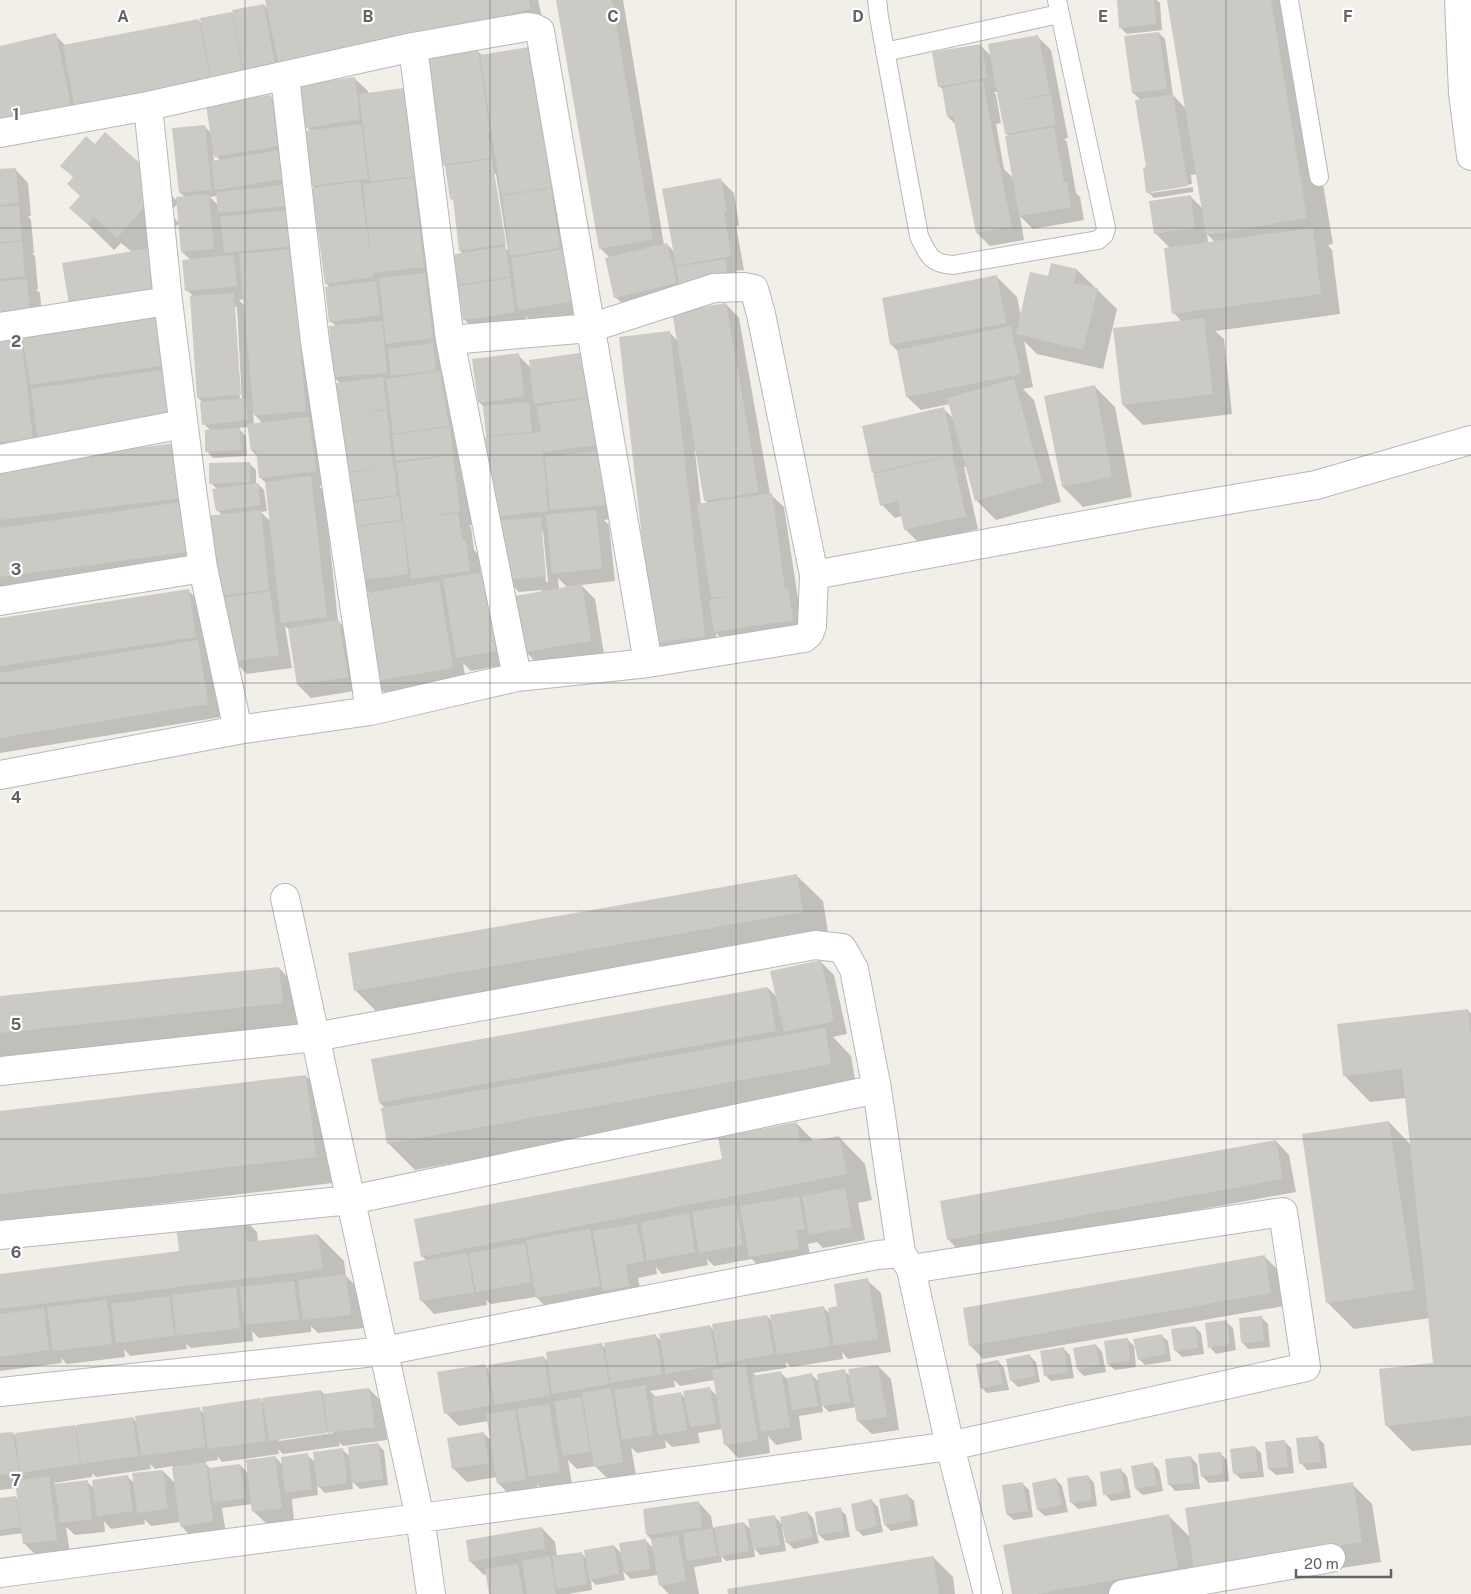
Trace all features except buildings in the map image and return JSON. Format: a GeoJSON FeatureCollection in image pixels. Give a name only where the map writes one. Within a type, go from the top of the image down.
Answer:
{"type":"FeatureCollection","features":[{"type":"Feature","properties":{"kind":"street"},"geometry":{"type":"LineString","coordinates":[[1459,0],[1463,93],[1471,156]]}},
{"type":"Feature","properties":{"kind":"street"},"geometry":{"type":"LineString","coordinates":[[0,133],[148,106],[413,47],[526,27],[534,28],[540,32],[648,663]]}},
{"type":"Feature","properties":{"kind":"street"},"geometry":{"type":"LineString","coordinates":[[413,47],[450,340],[517,677]]}},
{"type":"Feature","properties":{"kind":"street"},"geometry":{"type":"LineString","coordinates":[[285,76],[315,342],[370,710]]}},
{"type":"Feature","properties":{"kind":"street"},"geometry":{"type":"LineString","coordinates":[[148,106],[168,301],[203,568],[238,730]]}},
{"type":"Feature","properties":{"kind":"street"},"geometry":{"type":"LineString","coordinates":[[0,775],[238,730],[370,710],[517,677],[648,663],[804,638],[809,634],[812,626],[814,575],[761,314],[754,289],[744,287],[714,288],[590,328],[450,340]]}},
{"type":"Feature","properties":{"kind":"street"},"geometry":{"type":"LineString","coordinates":[[0,327],[168,301]]}},
{"type":"Feature","properties":{"kind":"street"},"geometry":{"type":"LineString","coordinates":[[0,459],[183,424]]}},
{"type":"Feature","properties":{"kind":"street"},"geometry":{"type":"LineString","coordinates":[[814,575],[1145,514],[1316,485],[1471,440]]}},
{"type":"Feature","properties":{"kind":"street"},"geometry":{"type":"LineString","coordinates":[[0,601],[203,568]]}},
{"type":"Feature","properties":{"kind":"street"},"geometry":{"type":"LineString","coordinates":[[285,898],[420,1518],[431,1594]]}},
{"type":"Feature","properties":{"kind":"street"},"geometry":{"type":"LineString","coordinates":[[0,1071],[316,1038],[815,945],[842,948],[854,969],[877,1089],[906,1261],[950,1446],[988,1594]]}},
{"type":"Feature","properties":{"kind":"street"},"geometry":{"type":"LineString","coordinates":[[0,1235],[351,1200],[877,1089]]}},
{"type":"Feature","properties":{"kind":"street"},"geometry":{"type":"LineString","coordinates":[[0,1392],[384,1351],[877,1255],[906,1261],[1283,1212],[1306,1367],[950,1446],[0,1573]]}},
{"type":"Feature","properties":{"kind":"street"},"geometry":{"type":"LineString","coordinates":[[1123,1594],[1331,1558]]}},
{"type":"Feature","properties":{"kind":"lane"},"geometry":{"type":"LineString","coordinates":[[877,0],[885,52],[920,236],[927,253],[940,264],[953,265],[1098,240],[1104,235],[1106,228],[1058,7],[885,52]]}},
{"type":"Feature","properties":{"kind":"lane"},"geometry":{"type":"LineString","coordinates":[[1290,0],[1319,177]]}}]}
